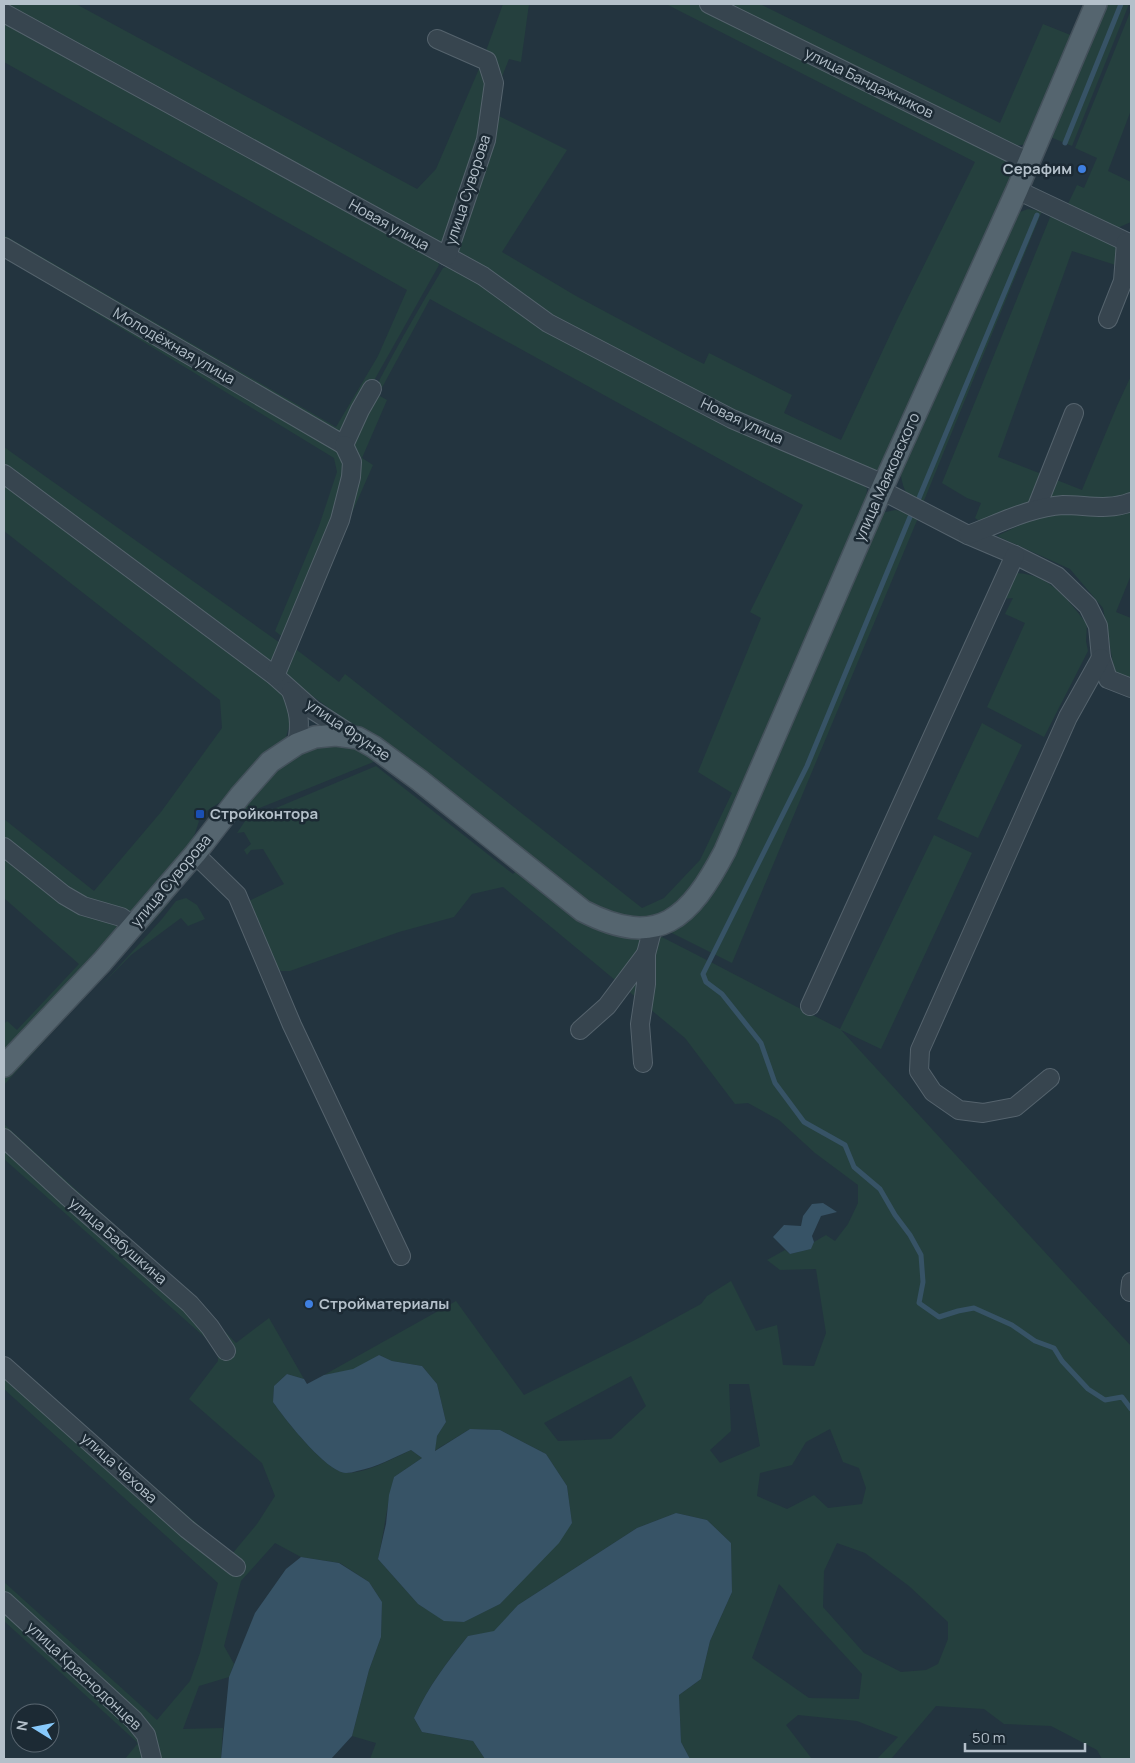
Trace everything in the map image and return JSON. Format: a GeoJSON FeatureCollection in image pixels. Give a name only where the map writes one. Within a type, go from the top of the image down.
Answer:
{"type":"FeatureCollection","features":[{"type":"Feature","properties":{"kind":"main road","name":"улица Маяковского"},"geometry":{"type":"LineString","coordinates":[[653,927],[674,919],[691,905],[709,881],[725,851],[882,487],[1030,162],[1096,4]]}},
{"type":"Feature","properties":{"kind":"main road","name":"улица Суворова"},"geometry":{"type":"LineString","coordinates":[[4,1066],[134,926],[270,762],[297,744],[315,738],[329,736],[358,738]]}},
{"type":"Feature","properties":{"kind":"main road","name":"улица Фрунзе"},"geometry":{"type":"LineString","coordinates":[[358,738],[402,767],[583,911],[606,922],[630,927],[653,927]]}},
{"type":"Feature","properties":{"kind":"street","name":"улица Бандажников"},"geometry":{"type":"LineString","coordinates":[[709,4],[1030,162]]}},
{"type":"Feature","properties":{"kind":"street","name":"Новая улица"},"geometry":{"type":"LineString","coordinates":[[4,13],[447,256],[482,276],[548,323],[732,419],[882,487],[968,535],[1015,555],[1057,576],[1088,606],[1098,626],[1101,658],[1108,679],[1131,688]]}},
{"type":"Feature","properties":{"kind":"street","name":"улица Суворова"},"geometry":{"type":"LineString","coordinates":[[437,39],[487,61],[494,83],[486,140],[447,256]]}},
{"type":"Feature","properties":{"kind":"street"},"geometry":{"type":"LineString","coordinates":[[1017,190],[1127,238],[1123,281],[1108,319]]}},
{"type":"Feature","properties":{"kind":"street","name":"Молодёжная улица"},"geometry":{"type":"LineString","coordinates":[[4,247],[344,445]]}},
{"type":"Feature","properties":{"kind":"street"},"geometry":{"type":"LineString","coordinates":[[274,676],[340,520],[351,477],[352,462],[344,445],[372,389]]}},
{"type":"Feature","properties":{"kind":"street"},"geometry":{"type":"LineString","coordinates":[[1036,509],[1074,413]]}},
{"type":"Feature","properties":{"kind":"street","name":"улица Фрунзе"},"geometry":{"type":"LineString","coordinates":[[4,474],[274,676],[313,710],[358,738]]}},
{"type":"Feature","properties":{"kind":"street"},"geometry":{"type":"LineString","coordinates":[[968,535],[1036,509],[1063,506],[1113,508],[1131,502]]}},
{"type":"Feature","properties":{"kind":"street"},"geometry":{"type":"LineString","coordinates":[[810,1006],[1015,555]]}},
{"type":"Feature","properties":{"kind":"street"},"geometry":{"type":"LineString","coordinates":[[1050,1078],[1015,1107],[983,1113],[959,1110],[933,1092],[920,1071],[920,1050],[1068,717],[1101,658]]}},
{"type":"Feature","properties":{"kind":"street"},"geometry":{"type":"LineString","coordinates":[[290,689],[300,714],[300,730],[297,744]]}},
{"type":"Feature","properties":{"kind":"street"},"geometry":{"type":"LineString","coordinates":[[4,847],[70,899],[84,906],[121,917],[134,926]]}},
{"type":"Feature","properties":{"kind":"street"},"geometry":{"type":"LineString","coordinates":[[195,854],[237,895],[292,1025],[401,1256]]}},
{"type":"Feature","properties":{"kind":"street"},"geometry":{"type":"LineString","coordinates":[[643,1063],[640,1024],[646,984],[646,954],[653,927]]}},
{"type":"Feature","properties":{"kind":"street"},"geometry":{"type":"LineString","coordinates":[[580,1030],[607,1006],[646,954]]}},
{"type":"Feature","properties":{"kind":"street","name":"улица Бабушкина"},"geometry":{"type":"LineString","coordinates":[[4,1138],[190,1304],[210,1327],[226,1351]]}},
{"type":"Feature","properties":{"kind":"street","name":"улица Чехова"},"geometry":{"type":"LineString","coordinates":[[4,1366],[187,1528],[236,1567]]}},
{"type":"Feature","properties":{"kind":"street","name":"улица Краснодонцев"},"geometry":{"type":"LineString","coordinates":[[4,1601],[134,1720],[146,1735],[152,1759]]}},
{"type":"Feature","properties":{"kind":"green space"},"geometry":{"type":"Polygon","coordinates":[[[4,4],[76,4],[417,189],[436,169],[482,62],[503,4],[529,4],[521,62],[509,59],[497,89],[483,140],[444,250],[4,9],[4,4]]]}},
{"type":"Feature","properties":{"kind":"green space"},"geometry":{"type":"Polygon","coordinates":[[[666,4],[700,4],[979,142],[999,155],[1007,163],[1013,174],[884,468],[875,471],[736,415],[552,320],[450,253],[493,113],[567,150],[502,252],[576,296],[704,364],[709,353],[792,395],[784,413],[841,440],[897,320],[975,162],[666,4]]]}},
{"type":"Feature","properties":{"kind":"green space"},"geometry":{"type":"Polygon","coordinates":[[[723,4],[760,4],[1000,123],[1043,24],[1073,36],[1028,144],[1014,146],[723,4]]]}},
{"type":"Feature","properties":{"kind":"green space"},"geometry":{"type":"Polygon","coordinates":[[[1103,4],[1129,4],[1072,146],[1048,136],[1103,4]]]}},
{"type":"Feature","properties":{"kind":"green space"},"geometry":{"type":"Polygon","coordinates":[[[1131,10],[1131,110],[1108,171],[1131,182],[1131,222],[1115,229],[1067,206],[1077,185],[1084,188],[1097,158],[1075,148],[1131,10]]]}},
{"type":"Feature","properties":{"kind":"green space"},"geometry":{"type":"Polygon","coordinates":[[[4,19],[435,255],[439,265],[358,409],[344,439],[4,242],[4,235],[336,427],[378,356],[407,290],[4,62],[4,19]]]}},
{"type":"Feature","properties":{"kind":"green space"},"geometry":{"type":"Polygon","coordinates":[[[1028,209],[1042,211],[923,503],[908,495],[900,471],[1015,214],[1028,209]]]}},
{"type":"Feature","properties":{"kind":"green space"},"geometry":{"type":"Polygon","coordinates":[[[1051,215],[1131,253],[1131,270],[1072,251],[998,457],[1082,490],[1131,376],[1131,495],[982,523],[975,518],[981,503],[967,498],[942,483],[1051,215]]]}},
{"type":"Feature","properties":{"kind":"green space"},"geometry":{"type":"Polygon","coordinates":[[[4,257],[341,449],[348,477],[285,639],[275,631],[319,526],[337,472],[334,458],[4,257]]]}},
{"type":"Feature","properties":{"kind":"green space"},"geometry":{"type":"Polygon","coordinates":[[[452,265],[480,280],[547,329],[729,423],[860,479],[867,489],[865,508],[720,844],[690,893],[664,915],[648,920],[629,920],[608,914],[588,903],[405,758],[361,732],[283,674],[283,663],[342,520],[352,490],[356,466],[348,445],[393,355],[443,268],[452,265]],[[430,299],[378,395],[387,400],[362,458],[373,465],[293,647],[339,682],[345,674],[642,908],[664,898],[700,860],[732,793],[698,772],[761,618],[750,612],[803,505],[430,299]]]}},
{"type":"Feature","properties":{"kind":"green space"},"geometry":{"type":"Polygon","coordinates":[[[4,447],[283,645],[271,664],[4,465],[4,447]]]}},
{"type":"Feature","properties":{"kind":"green space"},"geometry":{"type":"Polygon","coordinates":[[[4,482],[271,681],[283,693],[291,719],[286,737],[231,795],[205,812],[200,808],[193,816],[199,821],[190,849],[134,916],[84,903],[4,843],[4,819],[94,891],[161,812],[222,728],[220,700],[4,531],[4,482]]]}},
{"type":"Feature","properties":{"kind":"green space"},"geometry":{"type":"Polygon","coordinates":[[[895,510],[906,512],[918,518],[732,963],[668,931],[695,913],[717,887],[733,857],[881,513],[895,510]]]}},
{"type":"Feature","properties":{"kind":"green space"},"geometry":{"type":"Polygon","coordinates":[[[1131,512],[1131,575],[1116,612],[1131,618],[1131,680],[1115,674],[1103,608],[1070,569],[997,536],[1028,522],[1053,514],[1131,512]]]}},
{"type":"Feature","properties":{"kind":"green space"},"geometry":{"type":"Polygon","coordinates":[[[1015,573],[1027,574],[1048,583],[1065,597],[1087,624],[1086,641],[1088,651],[1044,737],[987,707],[1025,623],[1005,614],[1013,598],[1002,599],[1015,573]]]}},
{"type":"Feature","properties":{"kind":"green space"},"geometry":{"type":"Polygon","coordinates":[[[982,723],[1022,745],[978,838],[937,819],[982,723]]]}},
{"type":"Feature","properties":{"kind":"green space"},"geometry":{"type":"Polygon","coordinates":[[[336,744],[361,749],[378,758],[579,919],[617,934],[637,937],[658,935],[840,1029],[934,835],[972,853],[881,1049],[841,1030],[1131,1346],[1131,1759],[1102,1759],[1097,1750],[1051,1726],[1004,1724],[984,1709],[936,1706],[891,1759],[877,1759],[898,1737],[857,1721],[798,1715],[786,1725],[812,1759],[690,1759],[681,1742],[679,1695],[701,1679],[710,1641],[732,1592],[731,1543],[707,1520],[676,1513],[637,1528],[518,1605],[494,1632],[468,1636],[452,1656],[431,1686],[414,1718],[422,1732],[473,1741],[485,1759],[370,1759],[376,1743],[352,1736],[369,1670],[381,1637],[382,1602],[369,1582],[340,1563],[301,1557],[275,1543],[241,1581],[224,1646],[234,1664],[229,1677],[199,1686],[183,1729],[223,1728],[221,1759],[157,1759],[150,1732],[137,1715],[4,1592],[4,1582],[157,1720],[190,1681],[200,1653],[218,1583],[4,1389],[4,1373],[183,1533],[225,1567],[230,1557],[190,1525],[37,1385],[232,1554],[257,1524],[275,1496],[262,1463],[189,1399],[218,1361],[218,1349],[4,1159],[4,1145],[67,1203],[185,1305],[207,1327],[221,1347],[225,1345],[212,1325],[192,1304],[4,1130],[4,1124],[174,1279],[236,1343],[269,1318],[304,1379],[287,1374],[274,1386],[273,1402],[306,1444],[328,1464],[346,1473],[354,1473],[379,1465],[411,1450],[422,1458],[394,1477],[378,1559],[418,1604],[444,1620],[464,1622],[500,1604],[572,1523],[567,1486],[546,1454],[500,1430],[470,1429],[434,1451],[437,1436],[446,1422],[437,1384],[422,1366],[392,1361],[379,1355],[353,1370],[324,1375],[456,1301],[524,1395],[635,1340],[701,1304],[707,1296],[731,1281],[756,1331],[777,1325],[783,1365],[814,1366],[826,1333],[816,1269],[780,1270],[767,1260],[785,1250],[790,1254],[810,1249],[814,1242],[826,1235],[835,1241],[848,1224],[858,1203],[858,1185],[815,1153],[779,1120],[748,1103],[735,1104],[685,1038],[503,887],[472,894],[454,917],[399,932],[290,971],[281,971],[273,966],[249,901],[284,884],[263,849],[251,850],[247,855],[244,850],[251,844],[244,832],[237,833],[245,821],[376,766],[513,874],[516,871],[376,761],[242,815],[238,812],[263,781],[293,755],[317,745],[336,744]],[[631,1376],[544,1423],[558,1441],[611,1439],[646,1406],[631,1376]],[[729,1384],[731,1431],[710,1450],[720,1463],[760,1446],[749,1384],[729,1384]],[[830,1429],[806,1442],[792,1465],[760,1473],[757,1496],[787,1509],[814,1495],[828,1508],[862,1504],[866,1488],[859,1468],[843,1462],[830,1429]],[[837,1543],[824,1571],[823,1607],[864,1653],[901,1672],[926,1670],[938,1664],[948,1639],[948,1622],[909,1586],[865,1553],[837,1543]],[[779,1584],[752,1658],[809,1698],[859,1699],[862,1674],[779,1584]]]}},
{"type":"Feature","properties":{"kind":"green space"},"geometry":{"type":"Polygon","coordinates":[[[4,852],[117,924],[121,932],[4,1057],[4,1024],[7,1021],[17,1030],[79,964],[4,898],[4,852]]]}},
{"type":"Feature","properties":{"kind":"green space"},"geometry":{"type":"Polygon","coordinates":[[[186,898],[197,905],[205,919],[188,926],[181,918],[131,955],[100,987],[176,901],[186,898]]]}},
{"type":"Feature","properties":{"kind":"green space"},"geometry":{"type":"Polygon","coordinates":[[[170,902],[4,1085],[4,1078],[165,903],[170,902]]]}},
{"type":"Feature","properties":{"kind":"green space"},"geometry":{"type":"Polygon","coordinates":[[[4,1607],[132,1724],[147,1759],[125,1759],[138,1743],[4,1621],[4,1607]]]}},
{"type":"Feature","properties":{"kind":"water"},"geometry":{"type":"Polygon","coordinates":[[[823,1203],[837,1212],[821,1216],[812,1236],[814,1242],[811,1249],[790,1254],[773,1237],[784,1225],[801,1226],[803,1216],[812,1204],[823,1203]]]}},
{"type":"Feature","properties":{"kind":"water"},"geometry":{"type":"Polygon","coordinates":[[[379,1355],[392,1361],[422,1366],[437,1384],[446,1422],[437,1436],[435,1451],[470,1429],[500,1430],[546,1454],[567,1486],[572,1523],[559,1543],[500,1604],[464,1622],[444,1621],[418,1604],[378,1559],[394,1477],[422,1458],[411,1450],[364,1469],[347,1473],[338,1470],[328,1464],[306,1444],[273,1402],[274,1386],[287,1374],[304,1379],[307,1384],[324,1375],[353,1369],[379,1355]]]}},
{"type":"Feature","properties":{"kind":"water"},"geometry":{"type":"Polygon","coordinates":[[[676,1513],[707,1520],[731,1543],[732,1592],[710,1641],[701,1679],[679,1695],[681,1742],[690,1759],[485,1759],[473,1741],[422,1732],[414,1718],[438,1675],[468,1636],[494,1631],[518,1605],[637,1528],[676,1513]]]}},
{"type":"Feature","properties":{"kind":"water"},"geometry":{"type":"Polygon","coordinates":[[[301,1557],[339,1563],[369,1582],[382,1602],[381,1637],[369,1670],[352,1736],[331,1759],[221,1759],[229,1677],[255,1613],[286,1569],[301,1557]]]}},
{"type":"Feature","properties":{"kind":"waterway"},"geometry":{"type":"LineString","coordinates":[[1065,143],[1121,4]]}},
{"type":"Feature","properties":{"kind":"waterway"},"geometry":{"type":"LineString","coordinates":[[919,498],[1037,215]]}},
{"type":"Feature","properties":{"kind":"waterway"},"geometry":{"type":"LineString","coordinates":[[910,517],[807,766],[703,974],[706,982],[722,994],[761,1043],[775,1083],[804,1122],[845,1145],[854,1167],[880,1189],[921,1255],[923,1282],[919,1303],[939,1317],[974,1308],[1012,1325],[1035,1341],[1054,1348],[1062,1361],[1088,1389],[1105,1400],[1122,1397],[1131,1409]]}},
{"type":"Feature","properties":{"kind":"place","name":"Серафим"},"geometry":{"type":"Point","coordinates":[1082,169]}},
{"type":"Feature","properties":{"kind":"place","name":"Стройконтора"},"geometry":{"type":"Point","coordinates":[200,814]}},
{"type":"Feature","properties":{"kind":"place","name":"Стройматериалы"},"geometry":{"type":"Point","coordinates":[309,1304]}}]}
